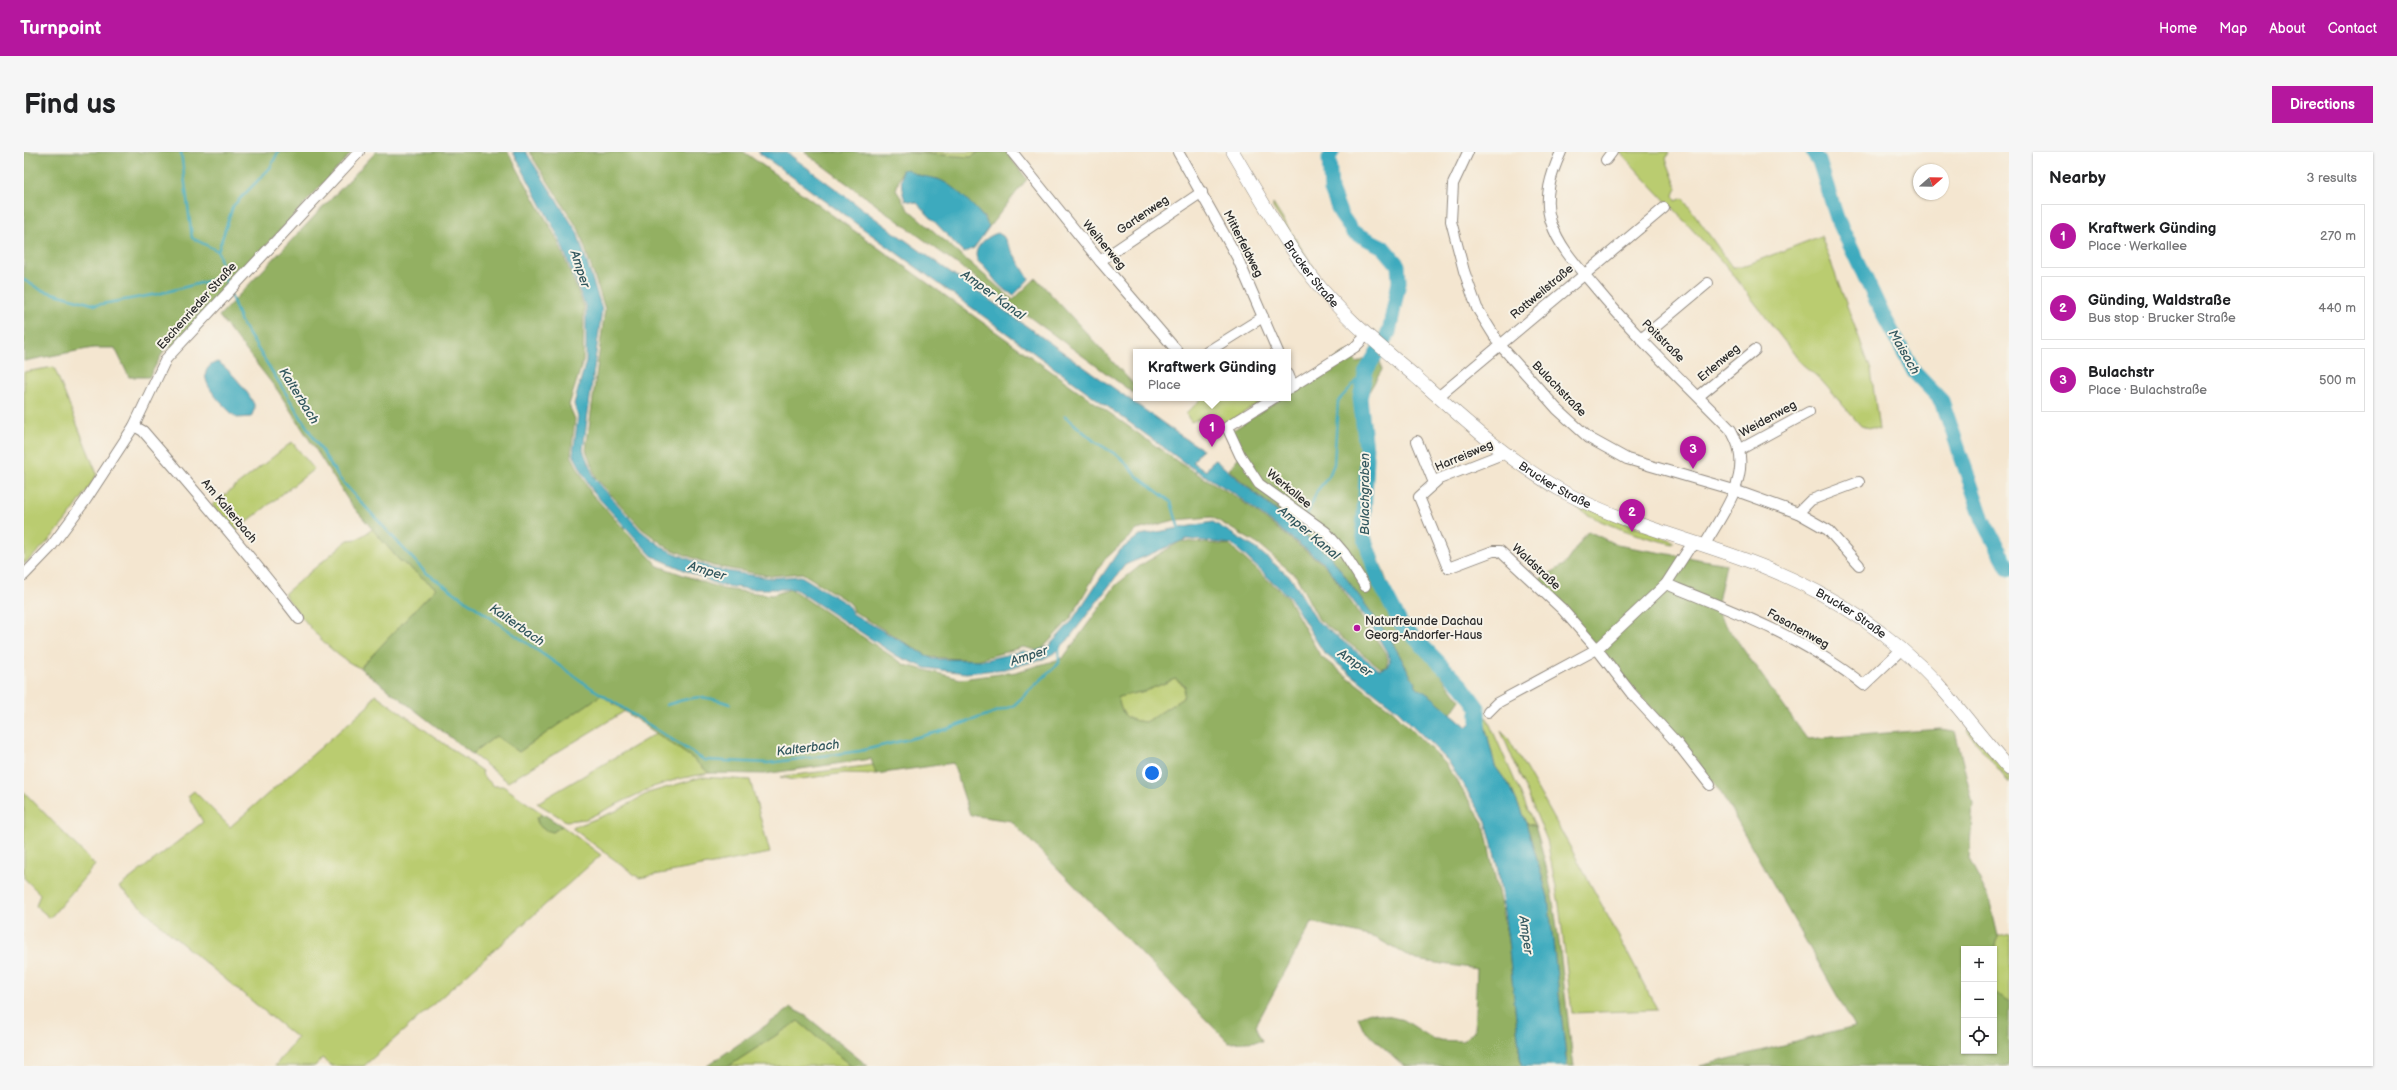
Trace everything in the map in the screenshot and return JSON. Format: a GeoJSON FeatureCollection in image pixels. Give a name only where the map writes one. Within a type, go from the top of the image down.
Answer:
{"type":"FeatureCollection","features":[{"type":"Feature","properties":{"kind":"main road","name":"Brucker Straße"},"geometry":{"type":"LineString","coordinates":[[1233,152],[1297,258],[1335,304],[1438,397],[1505,453],[1546,482],[1596,508],[1767,568],[1800,583],[1846,609],[1902,649],[1959,709],[2009,770]]}},
{"type":"Feature","properties":{"kind":"street","name":"Eschenrieder Straße"},"geometry":{"type":"LineString","coordinates":[[24,575],[50,548],[86,501],[134,426],[166,359],[234,284],[359,152]]}},
{"type":"Feature","properties":{"kind":"street","name":"Weiherweg"},"geometry":{"type":"LineString","coordinates":[[1012,152],[1100,261],[1175,349]]}},
{"type":"Feature","properties":{"kind":"street","name":"Mitterfeldweg"},"geometry":{"type":"LineString","coordinates":[[1178,152],[1202,192],[1237,257],[1277,349]]}},
{"type":"Feature","properties":{"kind":"street","name":"Bulachstraße"},"geometry":{"type":"LineString","coordinates":[[1468,152],[1453,184],[1450,220],[1464,271],[1477,308],[1500,345],[1557,409],[1589,438],[1627,460],[1734,490],[1798,513],[1828,530],[1859,565]]}},
{"type":"Feature","properties":{"kind":"street","name":"Poitstraße"},"geometry":{"type":"LineString","coordinates":[[1562,152],[1551,173],[1548,196],[1551,221],[1562,246],[1584,274],[1641,339],[1731,430],[1739,450],[1741,466],[1734,490],[1700,545]]}},
{"type":"Feature","properties":{"kind":"street","name":"Gartenweg"},"geometry":{"type":"LineString","coordinates":[[1100,261],[1202,192]]}},
{"type":"Feature","properties":{"kind":"street","name":"Rottweilstraße"},"geometry":{"type":"LineString","coordinates":[[1438,397],[1664,208]]}},
{"type":"Feature","properties":{"kind":"street"},"geometry":{"type":"LineString","coordinates":[[1641,339],[1708,283]]}},
{"type":"Feature","properties":{"kind":"street"},"geometry":{"type":"LineString","coordinates":[[1212,349],[1263,317]]}},
{"type":"Feature","properties":{"kind":"street"},"geometry":{"type":"LineString","coordinates":[[1291,388],[1371,338]]}},
{"type":"Feature","properties":{"kind":"street","name":"Erlenweg"},"geometry":{"type":"LineString","coordinates":[[1699,396],[1755,350]]}},
{"type":"Feature","properties":{"kind":"street","name":"Werkallee"},"geometry":{"type":"LineString","coordinates":[[1269,401],[1227,427],[1240,455],[1259,484],[1300,515],[1326,532],[1344,552],[1365,586]]}},
{"type":"Feature","properties":{"kind":"street","name":"Weidenweg"},"geometry":{"type":"LineString","coordinates":[[1739,450],[1809,412]]}},
{"type":"Feature","properties":{"kind":"street","name":"Am Kalterbach"},"geometry":{"type":"LineString","coordinates":[[134,426],[143,430],[262,571],[299,619]]}},
{"type":"Feature","properties":{"kind":"street","name":"Harreisweg"},"geometry":{"type":"LineString","coordinates":[[1417,441],[1434,483]]}},
{"type":"Feature","properties":{"kind":"street","name":"Harreisweg"},"geometry":{"type":"LineString","coordinates":[[1422,493],[1439,479],[1505,453]]}},
{"type":"Feature","properties":{"kind":"street"},"geometry":{"type":"LineString","coordinates":[[1798,513],[1811,500],[1859,482]]}},
{"type":"Feature","properties":{"kind":"street","name":"Waldstraße"},"geometry":{"type":"LineString","coordinates":[[1422,493],[1419,497],[1420,502],[1448,568],[1493,551],[1500,551],[1562,609],[1597,649],[1630,693],[1677,743],[1710,785]]}},
{"type":"Feature","properties":{"kind":"street"},"geometry":{"type":"LineString","coordinates":[[1488,712],[1498,703],[1597,649],[1666,584],[1688,550],[1700,545]]}},
{"type":"Feature","properties":{"kind":"street","name":"Fasanenweg"},"geometry":{"type":"LineString","coordinates":[[1666,584],[1763,623],[1794,638],[1844,669],[1864,685],[1902,649]]}},
{"type":"Feature","properties":{"kind":"green space"},"geometry":{"type":"Polygon","coordinates":[[[24,152],[352,152],[176,344],[165,349],[149,377],[129,377],[115,348],[93,348],[24,361],[24,152]]]}},
{"type":"Feature","properties":{"kind":"green space"},"geometry":{"type":"Polygon","coordinates":[[[376,152],[508,152],[557,239],[584,307],[583,361],[569,405],[575,419],[571,455],[591,493],[658,566],[723,589],[772,595],[791,589],[905,665],[961,679],[1016,672],[1063,658],[1116,585],[1141,565],[1181,541],[1229,545],[1287,597],[1321,657],[1393,711],[1445,763],[1484,824],[1508,940],[1521,1066],[1404,1066],[1364,1030],[1358,1017],[1370,1012],[1404,1020],[1435,1040],[1462,1041],[1474,1031],[1477,969],[1416,960],[1376,938],[1312,922],[1256,1025],[1262,1041],[1229,1043],[1011,821],[970,815],[953,763],[876,774],[871,759],[764,774],[709,773],[692,758],[601,695],[519,752],[496,736],[472,754],[360,668],[436,588],[398,559],[350,503],[278,391],[219,316],[376,152]],[[1175,679],[1145,691],[1118,697],[1121,709],[1129,718],[1146,722],[1183,698],[1185,685],[1175,679]]]}},
{"type":"Feature","properties":{"kind":"green space"},"geometry":{"type":"Polygon","coordinates":[[[529,152],[744,152],[1181,464],[1238,498],[1328,568],[1386,654],[1388,660],[1386,667],[1381,668],[1319,620],[1296,576],[1259,545],[1212,517],[1175,520],[1137,530],[1103,561],[1070,619],[1040,651],[1023,647],[977,660],[929,657],[853,611],[850,603],[802,573],[770,576],[713,566],[668,548],[642,529],[596,478],[586,450],[605,309],[579,230],[529,152]]]}},
{"type":"Feature","properties":{"kind":"green space"},"geometry":{"type":"Polygon","coordinates":[[[804,152],[898,152],[971,157],[979,152],[1006,152],[1027,179],[989,227],[985,218],[938,179],[923,177],[902,170],[896,190],[908,209],[1013,300],[1036,278],[1133,384],[1133,393],[804,152]]]}},
{"type":"Feature","properties":{"kind":"green space"},"geometry":{"type":"Polygon","coordinates":[[[898,152],[979,152],[971,157],[898,152]]]}},
{"type":"Feature","properties":{"kind":"green space"},"geometry":{"type":"Polygon","coordinates":[[[1620,152],[1669,152],[1666,159],[1677,188],[1674,195],[1676,201],[1683,198],[1732,267],[1741,267],[1821,236],[1871,370],[1879,430],[1861,426],[1821,380],[1801,363],[1728,268],[1620,152]]]}},
{"type":"Feature","properties":{"kind":"green space"},"geometry":{"type":"Polygon","coordinates":[[[1273,204],[1314,268],[1317,275],[1273,208],[1273,204]]]}},
{"type":"Feature","properties":{"kind":"green space"},"geometry":{"type":"Polygon","coordinates":[[[1347,352],[1357,363],[1373,355],[1380,360],[1382,370],[1365,398],[1373,456],[1368,530],[1397,609],[1420,647],[1460,700],[1451,713],[1417,687],[1391,640],[1331,557],[1229,470],[1243,451],[1232,431],[1277,401],[1291,401],[1291,392],[1347,352]]]}},
{"type":"Feature","properties":{"kind":"green space"},"geometry":{"type":"Polygon","coordinates":[[[54,367],[97,474],[81,499],[55,534],[24,564],[24,372],[54,367]]]}},
{"type":"Feature","properties":{"kind":"green space"},"geometry":{"type":"Polygon","coordinates":[[[1199,401],[1263,401],[1225,424],[1209,416],[1191,422],[1186,414],[1199,401]]]}},
{"type":"Feature","properties":{"kind":"green space"},"geometry":{"type":"Polygon","coordinates":[[[292,442],[314,469],[234,532],[212,505],[292,442]]]}},
{"type":"Feature","properties":{"kind":"green space"},"geometry":{"type":"Polygon","coordinates":[[[1569,500],[1673,541],[1673,544],[1617,528],[1588,515],[1569,500]]]}},
{"type":"Feature","properties":{"kind":"green space"},"geometry":{"type":"Polygon","coordinates":[[[373,529],[398,559],[436,588],[360,668],[348,662],[327,646],[284,594],[348,540],[357,539],[373,529]]]}},
{"type":"Feature","properties":{"kind":"green space"},"geometry":{"type":"Polygon","coordinates":[[[1588,531],[1617,545],[1726,564],[1716,611],[1807,739],[1940,729],[1955,731],[1973,803],[1969,860],[1989,898],[1998,936],[1996,946],[1961,946],[1961,1054],[1997,1054],[1997,993],[2009,1002],[2009,1066],[1700,1066],[1855,1027],[1720,791],[1687,748],[1537,581],[1564,565],[1588,531]]]}},
{"type":"Feature","properties":{"kind":"green space"},"geometry":{"type":"Polygon","coordinates":[[[1175,679],[1185,686],[1183,698],[1146,722],[1134,720],[1123,713],[1118,697],[1145,691],[1175,679]]]}},
{"type":"Feature","properties":{"kind":"green space"},"geometry":{"type":"Polygon","coordinates":[[[375,694],[482,771],[483,776],[494,786],[503,786],[543,814],[537,818],[537,822],[553,832],[562,826],[601,855],[364,1066],[332,1066],[322,1058],[315,1066],[275,1066],[297,1038],[174,937],[119,887],[203,822],[188,796],[194,791],[230,827],[368,706],[375,694]]]}},
{"type":"Feature","properties":{"kind":"green space"},"geometry":{"type":"Polygon","coordinates":[[[601,695],[625,711],[508,782],[472,754],[496,736],[519,752],[601,695]]]}},
{"type":"Feature","properties":{"kind":"green space"},"geometry":{"type":"Polygon","coordinates":[[[1483,717],[1487,718],[1535,826],[1526,823],[1511,788],[1495,766],[1483,717]]]}},
{"type":"Feature","properties":{"kind":"green space"},"geometry":{"type":"Polygon","coordinates":[[[1970,729],[2009,777],[2009,783],[1967,731],[1970,729]]]}},
{"type":"Feature","properties":{"kind":"green space"},"geometry":{"type":"Polygon","coordinates":[[[1501,731],[1508,738],[1566,839],[1657,1010],[1572,1013],[1559,904],[1547,840],[1501,731]]]}},
{"type":"Feature","properties":{"kind":"green space"},"geometry":{"type":"Polygon","coordinates":[[[657,733],[692,758],[709,773],[678,779],[653,787],[586,819],[566,821],[537,803],[657,733]]]}},
{"type":"Feature","properties":{"kind":"green space"},"geometry":{"type":"Polygon","coordinates":[[[873,765],[876,774],[845,773],[794,780],[780,777],[873,765]]]}},
{"type":"Feature","properties":{"kind":"green space"},"geometry":{"type":"Polygon","coordinates":[[[702,777],[750,780],[770,853],[639,878],[572,828],[616,811],[648,793],[702,777]]]}},
{"type":"Feature","properties":{"kind":"green space"},"geometry":{"type":"Polygon","coordinates":[[[24,792],[95,865],[50,918],[36,906],[40,894],[24,878],[24,792]]]}},
{"type":"Feature","properties":{"kind":"green space"},"geometry":{"type":"Polygon","coordinates":[[[543,814],[562,826],[553,832],[542,828],[538,824],[537,818],[543,814]]]}},
{"type":"Feature","properties":{"kind":"green space"},"geometry":{"type":"Polygon","coordinates":[[[1526,823],[1535,826],[1550,885],[1574,1066],[1567,1066],[1548,897],[1526,823]]]}},
{"type":"Feature","properties":{"kind":"green space"},"geometry":{"type":"Polygon","coordinates":[[[2009,933],[2009,1002],[1997,993],[1996,946],[1998,936],[2009,933]]]}},
{"type":"Feature","properties":{"kind":"green space"},"geometry":{"type":"Polygon","coordinates":[[[791,1008],[806,1016],[868,1066],[851,1066],[798,1021],[729,1066],[707,1066],[791,1008]]]}},
{"type":"Feature","properties":{"kind":"green space"},"geometry":{"type":"Polygon","coordinates":[[[798,1021],[851,1066],[729,1066],[798,1021]]]}},
{"type":"Feature","properties":{"kind":"water","name":"Amper"},"geometry":{"type":"Polygon","coordinates":[[[513,152],[526,152],[577,232],[602,309],[583,450],[595,479],[641,531],[665,549],[713,569],[770,578],[801,576],[847,604],[853,614],[933,659],[984,660],[1023,651],[1031,653],[1049,646],[1071,622],[1118,552],[1140,535],[1213,522],[1257,549],[1292,579],[1317,621],[1380,670],[1387,667],[1390,661],[1388,654],[1368,621],[1326,565],[1235,494],[1189,466],[758,152],[786,152],[891,230],[1177,433],[1202,449],[1193,462],[1206,471],[1214,459],[1331,557],[1391,640],[1417,687],[1432,697],[1467,727],[1477,717],[1483,717],[1495,766],[1511,788],[1526,823],[1548,897],[1567,1066],[1521,1066],[1508,940],[1497,864],[1486,821],[1448,761],[1397,710],[1324,653],[1290,598],[1232,544],[1186,539],[1125,565],[1067,641],[1054,653],[1043,659],[1005,669],[966,673],[926,668],[897,656],[795,589],[749,589],[719,585],[652,556],[593,492],[573,454],[578,417],[574,404],[586,361],[586,308],[558,236],[513,152]]]}},
{"type":"Feature","properties":{"kind":"water"},"geometry":{"type":"Polygon","coordinates":[[[908,169],[915,174],[943,181],[958,192],[981,214],[989,227],[974,248],[964,253],[917,203],[905,200],[901,178],[902,170],[908,169]]]}},
{"type":"Feature","properties":{"kind":"water"},"geometry":{"type":"Polygon","coordinates":[[[998,233],[1003,236],[1029,279],[1014,295],[1000,286],[977,259],[977,250],[982,242],[990,236],[998,233]]]}},
{"type":"Feature","properties":{"kind":"water"},"geometry":{"type":"Polygon","coordinates":[[[217,362],[233,375],[250,397],[255,408],[251,417],[237,418],[224,406],[211,390],[207,382],[206,374],[209,367],[217,362]]]}},
{"type":"Feature","properties":{"kind":"waterway"},"geometry":{"type":"LineString","coordinates":[[181,152],[192,238],[218,251]]}},
{"type":"Feature","properties":{"kind":"waterway","name":"Kalterbach"},"geometry":{"type":"LineString","coordinates":[[228,289],[218,251],[233,206],[270,168],[278,152]]}},
{"type":"Feature","properties":{"kind":"waterway","name":"Bulachgraben"},"geometry":{"type":"LineString","coordinates":[[1332,152],[1329,158],[1331,190],[1341,215],[1353,232],[1383,247],[1398,265],[1399,282],[1389,332],[1366,371],[1360,398],[1367,458],[1363,534],[1379,582],[1401,624],[1462,686],[1478,708],[1478,738]]}},
{"type":"Feature","properties":{"kind":"waterway","name":"Maisach"},"geometry":{"type":"LineString","coordinates":[[1813,152],[1819,161],[1837,218],[1882,313],[1914,372],[1942,401],[1983,520],[2009,569]]}},
{"type":"Feature","properties":{"kind":"waterway"},"geometry":{"type":"LineString","coordinates":[[24,280],[41,290],[96,305],[158,294],[224,277]]}},
{"type":"Feature","properties":{"kind":"waterway","name":"Kalterbach"},"geometry":{"type":"LineString","coordinates":[[230,293],[241,322],[339,478],[425,572],[590,687],[704,760],[768,763],[860,751],[938,732],[1013,706],[1059,663],[1059,647]]}},
{"type":"Feature","properties":{"kind":"waterway","name":"Bulachgraben"},"geometry":{"type":"LineString","coordinates":[[1307,515],[1317,491],[1329,476],[1334,464],[1338,401],[1366,371]]}},
{"type":"Feature","properties":{"kind":"waterway"},"geometry":{"type":"LineString","coordinates":[[1065,416],[1094,441],[1120,457],[1138,477],[1171,502],[1179,529]]}},
{"type":"Feature","properties":{"kind":"waterway","name":"Bulachgraben"},"geometry":{"type":"LineString","coordinates":[[1299,533],[1305,520]]}},
{"type":"Feature","properties":{"kind":"waterway"},"geometry":{"type":"LineString","coordinates":[[666,705],[698,697],[730,704]]}},
{"type":"Feature","properties":{"kind":"place","name":"Kraftwerk Günding"},"geometry":{"type":"Point","coordinates":[1212,447]}},
{"type":"Feature","properties":{"kind":"place","name":"Bulachstr"},"geometry":{"type":"Point","coordinates":[1693,469]}},
{"type":"Feature","properties":{"kind":"place","name":"Günding, Waldstraße"},"geometry":{"type":"Point","coordinates":[1632,532]}},
{"type":"Feature","properties":{"kind":"place","name":"Naturfreunde Dachau Georg-Andorfer-Haus"},"geometry":{"type":"Point","coordinates":[1357,628]}},
{"type":"Feature","properties":{"kind":"water label","name":"Amper Kanal"},"geometry":{"type":"Point","coordinates":[993,295]}},
{"type":"Feature","properties":{"kind":"water label","name":"Amper Kanal"},"geometry":{"type":"Point","coordinates":[1309,533]}}]}
